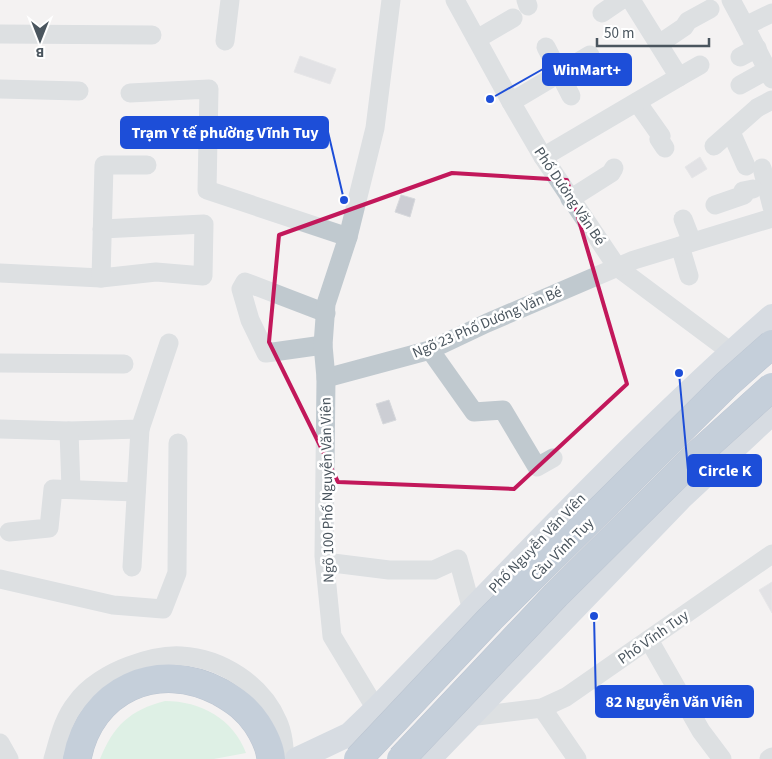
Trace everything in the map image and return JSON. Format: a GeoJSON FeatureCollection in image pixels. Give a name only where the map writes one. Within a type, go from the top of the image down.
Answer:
{"type":"FeatureCollection","features":[{"type":"Feature","properties":{"kind":"highway","name":"Cầu Vĩnh Tuy"},"geometry":{"type":"LineString","coordinates":[[354,746],[490,620],[727,384],[772,344]]}},
{"type":"Feature","properties":{"kind":"highway","name":"Cầu Vĩnh Tuy"},"geometry":{"type":"LineString","coordinates":[[401,759],[556,596],[699,453],[772,387]]}},
{"type":"Feature","properties":{"kind":"highway"},"geometry":{"type":"LineString","coordinates":[[77,759],[82,738],[88,725],[113,696],[139,683],[164,678],[194,682],[210,687],[239,702],[253,718],[264,736],[272,759]]}},
{"type":"Feature","properties":{"kind":"main road","name":"Phố Nguyễn Văn Viên"},"geometry":{"type":"LineString","coordinates":[[297,759],[354,746],[376,710],[548,531],[594,484],[772,316]]}},
{"type":"Feature","properties":{"kind":"main road"},"geometry":{"type":"LineString","coordinates":[[429,759],[682,497],[772,413]]}},
{"type":"Feature","properties":{"kind":"main road"},"geometry":{"type":"LineString","coordinates":[[594,484],[593,496],[597,507],[613,524],[629,535],[638,537],[649,532]]}},
{"type":"Feature","properties":{"kind":"main road"},"geometry":{"type":"LineString","coordinates":[[548,531],[559,529],[568,532],[587,546],[602,564],[606,571],[605,577]]}},
{"type":"Feature","properties":{"kind":"main road"},"geometry":{"type":"LineString","coordinates":[[328,759],[354,746]]}},
{"type":"Feature","properties":{"kind":"street"},"geometry":{"type":"LineString","coordinates":[[225,40],[230,0]]}},
{"type":"Feature","properties":{"kind":"street","name":"Ngõ 100 Phố Nguyễn Văn Viên"},"geometry":{"type":"LineString","coordinates":[[376,710],[332,636],[325,562],[326,378],[323,345],[326,304],[348,237],[375,128],[391,0]]}},
{"type":"Feature","properties":{"kind":"street"},"geometry":{"type":"LineString","coordinates":[[602,12],[621,0]]}},
{"type":"Feature","properties":{"kind":"street"},"geometry":{"type":"LineString","coordinates":[[631,0],[679,77]]}},
{"type":"Feature","properties":{"kind":"street"},"geometry":{"type":"LineString","coordinates":[[731,0],[770,75],[740,85]]}},
{"type":"Feature","properties":{"kind":"street","name":"Phố Dương Văn Bé"},"geometry":{"type":"LineString","coordinates":[[463,3],[477,39],[543,157],[617,267],[732,352]]}},
{"type":"Feature","properties":{"kind":"street"},"geometry":{"type":"LineString","coordinates":[[659,44],[684,27],[688,20],[710,9]]}},
{"type":"Feature","properties":{"kind":"street"},"geometry":{"type":"LineString","coordinates":[[745,26],[772,13]]}},
{"type":"Feature","properties":{"kind":"street"},"geometry":{"type":"LineString","coordinates":[[477,39],[513,18]]}},
{"type":"Feature","properties":{"kind":"street"},"geometry":{"type":"LineString","coordinates":[[0,34],[152,35]]}},
{"type":"Feature","properties":{"kind":"street"},"geometry":{"type":"LineString","coordinates":[[546,47],[571,96]]}},
{"type":"Feature","properties":{"kind":"street"},"geometry":{"type":"LineString","coordinates":[[740,57],[757,48]]}},
{"type":"Feature","properties":{"kind":"street"},"geometry":{"type":"LineString","coordinates":[[511,102],[590,54]]}},
{"type":"Feature","properties":{"kind":"street"},"geometry":{"type":"LineString","coordinates":[[543,157],[700,65]]}},
{"type":"Feature","properties":{"kind":"street"},"geometry":{"type":"LineString","coordinates":[[0,89],[79,90]]}},
{"type":"Feature","properties":{"kind":"street"},"geometry":{"type":"LineString","coordinates":[[130,93],[209,89],[207,190],[348,237]]}},
{"type":"Feature","properties":{"kind":"street"},"geometry":{"type":"LineString","coordinates":[[714,146],[757,108],[772,100]]}},
{"type":"Feature","properties":{"kind":"street"},"geometry":{"type":"LineString","coordinates":[[637,102],[661,136],[659,139],[664,148]]}},
{"type":"Feature","properties":{"kind":"street"},"geometry":{"type":"LineString","coordinates":[[715,205],[744,195],[743,191],[762,193],[754,167],[731,132]]}},
{"type":"Feature","properties":{"kind":"street"},"geometry":{"type":"LineString","coordinates":[[101,278],[104,165],[147,165]]}},
{"type":"Feature","properties":{"kind":"street"},"geometry":{"type":"LineString","coordinates":[[570,199],[612,173],[614,168]]}},
{"type":"Feature","properties":{"kind":"street","name":"Ngõ 23 Phố Dương Văn Bé"},"geometry":{"type":"LineString","coordinates":[[326,378],[430,350],[634,260],[686,244],[750,231],[772,218]]}},
{"type":"Feature","properties":{"kind":"street"},"geometry":{"type":"LineString","coordinates":[[683,219],[689,276]]}},
{"type":"Feature","properties":{"kind":"street"},"geometry":{"type":"LineString","coordinates":[[0,273],[101,278],[156,272],[203,276],[204,224],[102,229]]}},
{"type":"Feature","properties":{"kind":"street"},"geometry":{"type":"LineString","coordinates":[[323,345],[266,353],[250,320],[241,289],[245,282],[326,313]]}},
{"type":"Feature","properties":{"kind":"street"},"geometry":{"type":"LineString","coordinates":[[132,567],[140,429],[169,343]]}},
{"type":"Feature","properties":{"kind":"street"},"geometry":{"type":"LineString","coordinates":[[430,350],[474,412],[503,410],[537,467],[553,458]]}},
{"type":"Feature","properties":{"kind":"street"},"geometry":{"type":"LineString","coordinates":[[0,363],[124,364]]}},
{"type":"Feature","properties":{"kind":"street"},"geometry":{"type":"LineString","coordinates":[[0,429],[69,431],[140,429]]}},
{"type":"Feature","properties":{"kind":"street"},"geometry":{"type":"LineString","coordinates":[[69,431],[71,489]]}},
{"type":"Feature","properties":{"kind":"street"},"geometry":{"type":"LineString","coordinates":[[0,579],[113,606],[163,609],[177,574],[178,443]]}},
{"type":"Feature","properties":{"kind":"street"},"geometry":{"type":"LineString","coordinates":[[9,532],[49,528],[53,489],[136,492]]}},
{"type":"Feature","properties":{"kind":"street","name":"Phố Vĩnh Tuy"},"geometry":{"type":"LineString","coordinates":[[469,717],[542,708],[566,697],[772,554]]}},
{"type":"Feature","properties":{"kind":"street"},"geometry":{"type":"LineString","coordinates":[[325,562],[389,570],[434,570],[458,559],[472,610]]}},
{"type":"Feature","properties":{"kind":"street"},"geometry":{"type":"LineString","coordinates":[[648,640],[701,731],[722,759]]}},
{"type":"Feature","properties":{"kind":"street"},"geometry":{"type":"LineString","coordinates":[[53,759],[67,715],[77,701],[95,684],[117,670],[139,662],[181,656],[217,664],[248,682],[260,694],[278,722],[284,742],[286,759]]}},
{"type":"Feature","properties":{"kind":"street"},"geometry":{"type":"LineString","coordinates":[[542,708],[577,759]]}},
{"type":"Feature","properties":{"kind":"street"},"geometry":{"type":"LineString","coordinates":[[0,744],[9,759]]}},
{"type":"Feature","properties":{"kind":"highlighted area"},"geometry":{"type":"Polygon","coordinates":[[[452,173],[567,180],[627,384],[514,489],[338,482],[269,342],[279,235],[452,173]]]}},
{"type":"Feature","properties":{"kind":"green space"},"geometry":{"type":"Polygon","coordinates":[[[165,701],[191,704],[214,714],[233,731],[246,753],[214,759],[100,759],[111,737],[124,721],[142,709],[165,701]]]}},
{"type":"Feature","properties":{"kind":"building"},"geometry":{"type":"Polygon","coordinates":[[[300,56],[336,69],[330,84],[294,72],[300,56]]]}},
{"type":"Feature","properties":{"kind":"building"},"geometry":{"type":"Polygon","coordinates":[[[700,157],[707,169],[692,178],[685,167],[700,157]]]}},
{"type":"Feature","properties":{"kind":"building"},"geometry":{"type":"Polygon","coordinates":[[[401,195],[415,199],[410,217],[395,212],[401,195]]]}},
{"type":"Feature","properties":{"kind":"building"},"geometry":{"type":"Polygon","coordinates":[[[389,400],[396,420],[383,424],[376,404],[389,400]]]}},
{"type":"Feature","properties":{"kind":"building"},"geometry":{"type":"Polygon","coordinates":[[[772,582],[772,613],[759,590],[772,582]]]}},
{"type":"Feature","properties":{"kind":"place","name":"WinMart+"},"geometry":{"type":"Point","coordinates":[490,99]}},
{"type":"Feature","properties":{"kind":"place","name":"Trạm Y tế phường Vĩnh Tuy"},"geometry":{"type":"Point","coordinates":[344,200]}},
{"type":"Feature","properties":{"kind":"place","name":"Circle K"},"geometry":{"type":"Point","coordinates":[679,373]}},
{"type":"Feature","properties":{"kind":"place","name":"82 Nguyễn Văn Viên"},"geometry":{"type":"Point","coordinates":[594,616]}}]}
